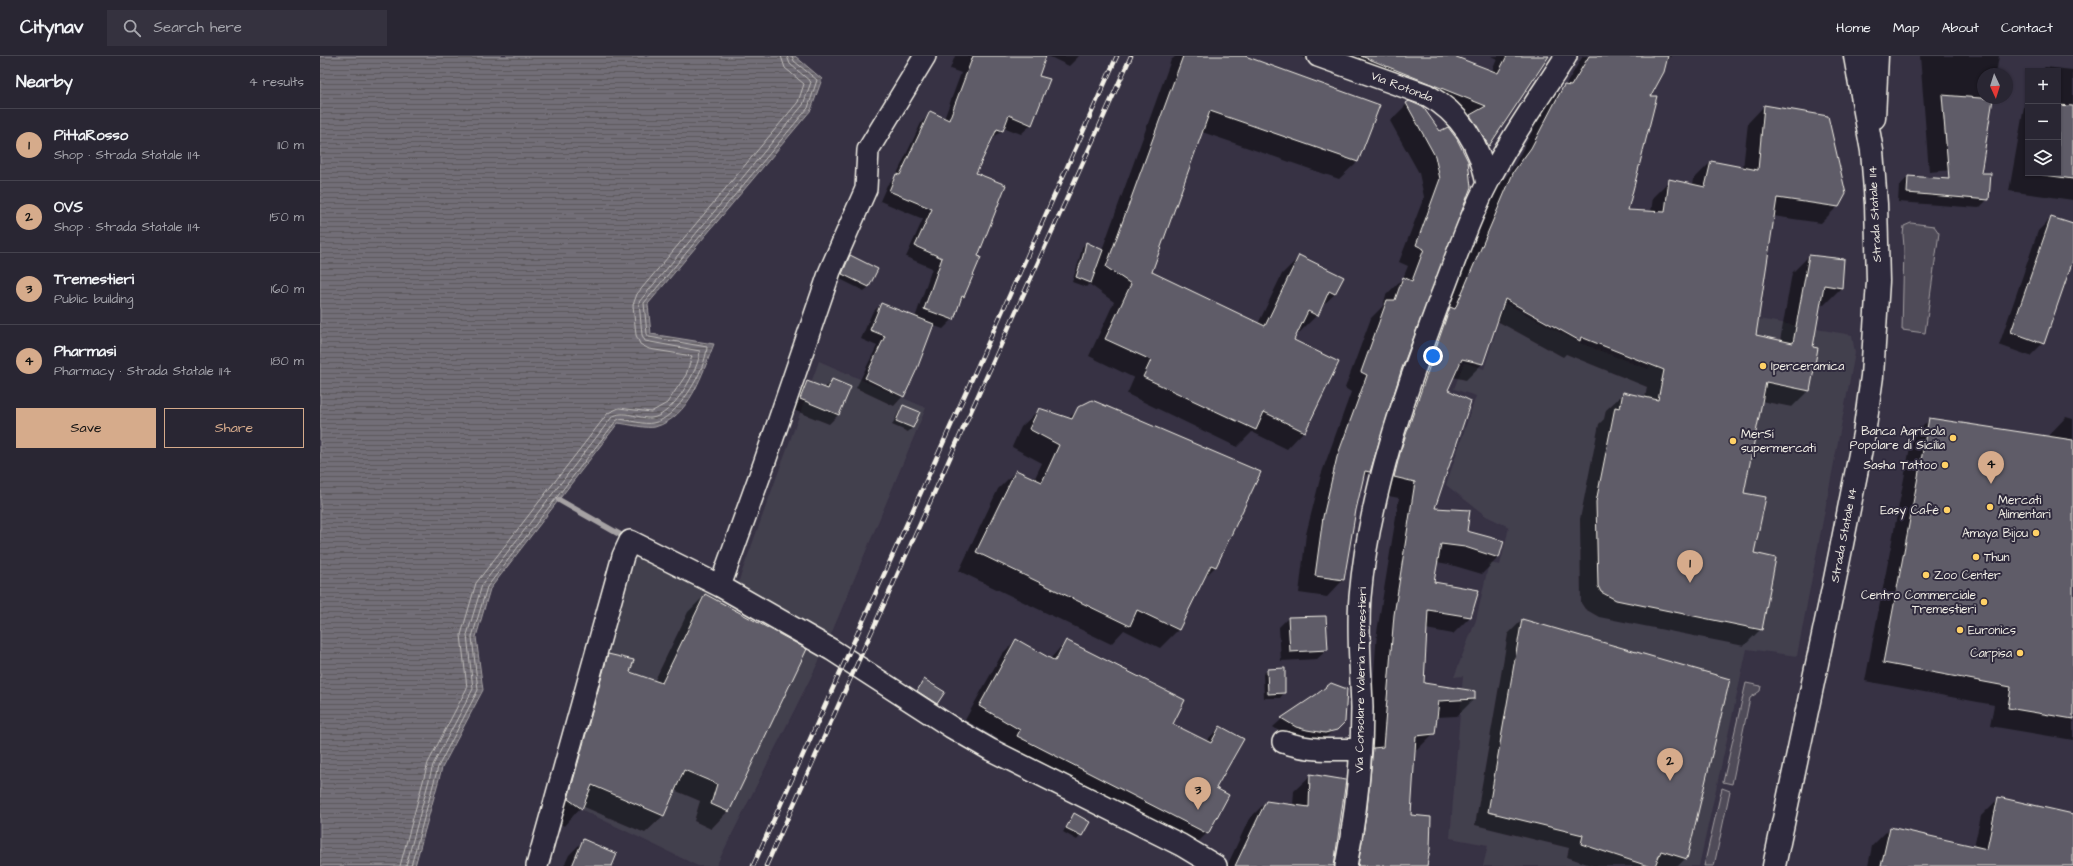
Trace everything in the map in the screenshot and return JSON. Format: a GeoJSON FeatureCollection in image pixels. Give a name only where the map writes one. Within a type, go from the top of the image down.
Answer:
{"type":"FeatureCollection","features":[{"type":"Feature","properties":{"kind":"main road"},"geometry":{"type":"LineString","coordinates":[[1855,56],[1872,151]]}},
{"type":"Feature","properties":{"kind":"main road"},"geometry":{"type":"LineString","coordinates":[[1872,151],[1877,57]]}},
{"type":"Feature","properties":{"kind":"main road","name":"Strada Statale 114"},"geometry":{"type":"LineString","coordinates":[[1774,866],[1849,510],[1864,434],[1872,376],[1878,281],[1876,204],[1872,151]]}},
{"type":"Feature","properties":{"kind":"street"},"geometry":{"type":"LineString","coordinates":[[720,586],[767,457],[830,271],[866,189],[868,150],[925,56]]}},
{"type":"Feature","properties":{"kind":"street","name":"Via Rotonda"},"geometry":{"type":"LineString","coordinates":[[1318,56],[1426,95],[1440,102],[1460,121],[1477,150],[1483,162],[1487,184]]}},
{"type":"Feature","properties":{"kind":"street","name":"Via Consolare Valeria Tremestieri"},"geometry":{"type":"LineString","coordinates":[[1346,866],[1358,796],[1360,749],[1360,598],[1368,534],[1382,468],[1415,368],[1487,184],[1566,56]]}},
{"type":"Feature","properties":{"kind":"street"},"geometry":{"type":"LineString","coordinates":[[537,866],[623,556],[630,541],[720,586],[832,650],[991,750],[1181,845],[1216,866]]}},
{"type":"Feature","properties":{"kind":"street"},"geometry":{"type":"LineString","coordinates":[[1283,742],[1300,748],[1320,750],[1360,749]]}},
{"type":"Feature","properties":{"kind":"shaded area"},"geometry":{"type":"Polygon","coordinates":[[[1911,223],[1934,226],[1939,233],[1925,333],[1902,330],[1903,235],[1904,226],[1911,223]]]}},
{"type":"Feature","properties":{"kind":"shaded area"},"geometry":{"type":"Polygon","coordinates":[[[1505,303],[1580,343],[1648,369],[1676,305],[1852,335],[1855,353],[1797,656],[1747,649],[1699,866],[1483,866],[1488,845],[1450,838],[1463,676],[1454,677],[1476,620],[1489,563],[1500,565],[1509,527],[1486,516],[1446,485],[1476,396],[1454,389],[1464,362],[1484,369],[1505,303]]]}},
{"type":"Feature","properties":{"kind":"shaded area"},"geometry":{"type":"Polygon","coordinates":[[[819,361],[926,408],[824,651],[716,866],[698,866],[570,804],[565,795],[602,664],[605,663],[634,552],[731,602],[819,361]]]}},
{"type":"Feature","properties":{"kind":"shaded area"},"geometry":{"type":"Polygon","coordinates":[[[1746,683],[1761,686],[1760,691],[1750,698],[1732,784],[1723,782],[1746,683]]]}},
{"type":"Feature","properties":{"kind":"shaded area"},"geometry":{"type":"Polygon","coordinates":[[[1722,788],[1730,791],[1714,866],[1704,866],[1722,788]]]}},
{"type":"Feature","properties":{"kind":"water"},"geometry":{"type":"Polygon","coordinates":[[[320,56],[795,56],[822,79],[811,110],[648,304],[651,334],[714,344],[699,381],[686,404],[667,422],[655,427],[643,427],[618,423],[490,589],[476,637],[483,690],[442,768],[415,866],[320,866],[320,56]]]}},
{"type":"Feature","properties":{"kind":"building"},"geometry":{"type":"Polygon","coordinates":[[[973,56],[1046,56],[1039,76],[1050,79],[1032,125],[1009,115],[1003,131],[997,129],[976,173],[1006,185],[978,256],[981,257],[964,297],[962,296],[954,320],[924,309],[942,258],[915,246],[932,209],[889,191],[896,174],[900,175],[930,111],[949,120],[973,56]]]}},
{"type":"Feature","properties":{"kind":"building"},"geometry":{"type":"Polygon","coordinates":[[[1183,56],[1245,56],[1380,105],[1358,162],[1210,111],[1152,272],[1265,326],[1299,255],[1344,277],[1335,294],[1329,291],[1318,316],[1308,311],[1294,340],[1339,362],[1305,432],[1264,412],[1256,430],[1143,377],[1151,360],[1105,339],[1131,284],[1106,267],[1183,56]]]}},
{"type":"Feature","properties":{"kind":"building"},"geometry":{"type":"Polygon","coordinates":[[[1361,56],[1454,56],[1498,73],[1507,56],[1549,56],[1489,146],[1470,115],[1486,106],[1361,56]]]}},
{"type":"Feature","properties":{"kind":"building"},"geometry":{"type":"Polygon","coordinates":[[[1589,56],[1668,56],[1664,72],[1651,96],[1657,96],[1628,210],[1665,212],[1669,179],[1705,187],[1711,161],[1758,170],[1764,105],[1828,116],[1846,194],[1839,207],[1777,198],[1756,335],[1793,343],[1809,255],[1844,259],[1842,288],[1824,285],[1813,347],[1818,348],[1810,391],[1766,382],[1744,493],[1766,497],[1754,553],[1776,558],[1762,630],[1616,600],[1601,592],[1598,586],[1596,502],[1615,407],[1620,408],[1623,392],[1658,400],[1664,370],[1581,337],[1580,341],[1505,299],[1483,364],[1462,359],[1448,390],[1471,401],[1435,508],[1470,510],[1467,531],[1504,541],[1499,558],[1465,547],[1441,544],[1434,582],[1479,590],[1471,617],[1428,610],[1424,683],[1475,691],[1475,699],[1439,701],[1435,734],[1416,736],[1411,815],[1431,817],[1430,849],[1427,866],[1358,866],[1367,809],[1373,748],[1383,747],[1394,615],[1415,482],[1394,477],[1401,449],[1450,307],[1455,309],[1514,171],[1531,148],[1564,85],[1571,86],[1589,56]]]}},
{"type":"Feature","properties":{"kind":"building"},"geometry":{"type":"Polygon","coordinates":[[[1942,95],[1977,98],[1977,104],[1992,104],[1981,173],[1991,173],[1989,200],[1907,193],[1908,176],[1949,179],[1942,95]]]}},
{"type":"Feature","properties":{"kind":"building"},"geometry":{"type":"Polygon","coordinates":[[[1409,101],[1423,107],[1440,131],[1448,127],[1457,139],[1468,161],[1471,187],[1402,368],[1370,472],[1365,471],[1356,510],[1344,580],[1315,576],[1323,517],[1337,457],[1367,375],[1361,372],[1387,300],[1395,300],[1403,277],[1412,281],[1424,249],[1416,245],[1440,179],[1435,156],[1406,103],[1409,101]]]}},
{"type":"Feature","properties":{"kind":"building"},"geometry":{"type":"Polygon","coordinates":[[[2061,105],[2073,106],[2073,179],[2052,176],[2061,176],[2061,105]]]}},
{"type":"Feature","properties":{"kind":"building"},"geometry":{"type":"Polygon","coordinates":[[[2051,217],[2073,224],[2073,260],[2044,344],[2011,332],[2051,217]]]}},
{"type":"Feature","properties":{"kind":"building"},"geometry":{"type":"Polygon","coordinates":[[[1086,242],[1103,250],[1091,283],[1076,277],[1086,242]]]}},
{"type":"Feature","properties":{"kind":"building"},"geometry":{"type":"Polygon","coordinates":[[[850,255],[878,269],[869,287],[842,274],[850,255]]]}},
{"type":"Feature","properties":{"kind":"building"},"geometry":{"type":"Polygon","coordinates":[[[881,303],[934,324],[917,369],[904,397],[865,378],[885,336],[870,330],[881,303]]]}},
{"type":"Feature","properties":{"kind":"building"},"geometry":{"type":"Polygon","coordinates":[[[832,379],[851,387],[839,415],[800,399],[807,381],[828,389],[832,379]]]}},
{"type":"Feature","properties":{"kind":"building"},"geometry":{"type":"Polygon","coordinates":[[[1092,400],[1261,472],[1216,567],[1211,565],[1179,630],[1137,610],[1130,626],[976,552],[1016,470],[1042,482],[1059,445],[1029,429],[1039,408],[1072,419],[1078,407],[1092,400]]]}},
{"type":"Feature","properties":{"kind":"building"},"geometry":{"type":"Polygon","coordinates":[[[903,405],[920,412],[913,428],[896,421],[903,405]]]}},
{"type":"Feature","properties":{"kind":"building","name":"Centro Commerciale Tremestieri"},"geometry":{"type":"Polygon","coordinates":[[[1929,418],[2073,440],[2073,719],[2008,708],[2011,687],[1883,663],[1929,418]]]}},
{"type":"Feature","properties":{"kind":"building"},"geometry":{"type":"Polygon","coordinates":[[[705,594],[807,649],[729,812],[711,804],[717,784],[684,770],[664,816],[592,785],[582,809],[568,799],[608,654],[634,660],[630,672],[662,683],[705,594]]]}},
{"type":"Feature","properties":{"kind":"building"},"geometry":{"type":"Polygon","coordinates":[[[1326,616],[1328,650],[1290,652],[1288,617],[1326,616]]]}},
{"type":"Feature","properties":{"kind":"building"},"geometry":{"type":"Polygon","coordinates":[[[1522,619],[1730,679],[1687,859],[1661,851],[1655,866],[1648,866],[1581,844],[1583,835],[1488,812],[1522,619]]]}},
{"type":"Feature","properties":{"kind":"building"},"geometry":{"type":"Polygon","coordinates":[[[1016,639],[1055,661],[1066,640],[1185,700],[1173,724],[1211,743],[1220,726],[1244,739],[1216,788],[1229,795],[1208,834],[1017,736],[1020,730],[979,706],[1016,639]]]}},
{"type":"Feature","properties":{"kind":"building"},"geometry":{"type":"Polygon","coordinates":[[[1285,668],[1285,693],[1268,694],[1267,669],[1285,668]]]}},
{"type":"Feature","properties":{"kind":"building"},"geometry":{"type":"Polygon","coordinates":[[[924,679],[945,692],[937,704],[917,691],[924,679]]]}},
{"type":"Feature","properties":{"kind":"building"},"geometry":{"type":"Polygon","coordinates":[[[1331,683],[1347,689],[1345,722],[1337,730],[1325,733],[1307,730],[1296,727],[1281,718],[1317,694],[1331,683]]]}},
{"type":"Feature","properties":{"kind":"building"},"geometry":{"type":"Polygon","coordinates":[[[1310,774],[1346,780],[1334,866],[1235,866],[1266,801],[1309,807],[1310,774]]]}},
{"type":"Feature","properties":{"kind":"building"},"geometry":{"type":"Polygon","coordinates":[[[1998,797],[2073,814],[2073,866],[1881,866],[1890,827],[1987,849],[1998,797]]]}},
{"type":"Feature","properties":{"kind":"building"},"geometry":{"type":"Polygon","coordinates":[[[1074,813],[1090,822],[1082,836],[1066,828],[1074,813]]]}},
{"type":"Feature","properties":{"kind":"building"},"geometry":{"type":"Polygon","coordinates":[[[583,839],[617,854],[612,866],[572,866],[583,839]]]}},
{"type":"Feature","properties":{"kind":"waterway"},"geometry":{"type":"LineString","coordinates":[[559,500],[619,534]]}},
{"type":"Feature","properties":{"kind":"railway"},"geometry":{"type":"LineString","coordinates":[[753,866],[1117,56]]}},
{"type":"Feature","properties":{"kind":"railway"},"geometry":{"type":"LineString","coordinates":[[766,866],[1131,56]]}},
{"type":"Feature","properties":{"kind":"place","name":"Iperceramica"},"geometry":{"type":"Point","coordinates":[1763,366]}},
{"type":"Feature","properties":{"kind":"place","name":"Banca Agricola Popolare di Sicilia"},"geometry":{"type":"Point","coordinates":[1953,438]}},
{"type":"Feature","properties":{"kind":"place","name":"MerSí supermercati"},"geometry":{"type":"Point","coordinates":[1733,441]}},
{"type":"Feature","properties":{"kind":"place","name":"Sasha Tattoo"},"geometry":{"type":"Point","coordinates":[1945,465]}},
{"type":"Feature","properties":{"kind":"place","name":"Pharmasi"},"geometry":{"type":"Point","coordinates":[1991,484]}},
{"type":"Feature","properties":{"kind":"place","name":"Mercati Alimentari"},"geometry":{"type":"Point","coordinates":[1990,507]}},
{"type":"Feature","properties":{"kind":"place","name":"Easy Cafè"},"geometry":{"type":"Point","coordinates":[1947,510]}},
{"type":"Feature","properties":{"kind":"place","name":"Amaya Bijou"},"geometry":{"type":"Point","coordinates":[2036,533]}},
{"type":"Feature","properties":{"kind":"place","name":"Thun"},"geometry":{"type":"Point","coordinates":[1976,557]}},
{"type":"Feature","properties":{"kind":"place","name":"Zoo Center"},"geometry":{"type":"Point","coordinates":[1926,575]}},
{"type":"Feature","properties":{"kind":"place","name":"PittaRosso"},"geometry":{"type":"Point","coordinates":[1690,583]}},
{"type":"Feature","properties":{"kind":"place","name":"Centro Commerciale Tremestieri"},"geometry":{"type":"Point","coordinates":[1984,602]}},
{"type":"Feature","properties":{"kind":"place","name":"Euronics"},"geometry":{"type":"Point","coordinates":[1960,630]}},
{"type":"Feature","properties":{"kind":"place","name":"Carpisa"},"geometry":{"type":"Point","coordinates":[2020,653]}},
{"type":"Feature","properties":{"kind":"place","name":"OVS"},"geometry":{"type":"Point","coordinates":[1670,781]}},
{"type":"Feature","properties":{"kind":"place","name":"Tremestieri"},"geometry":{"type":"Point","coordinates":[1198,810]}}]}
